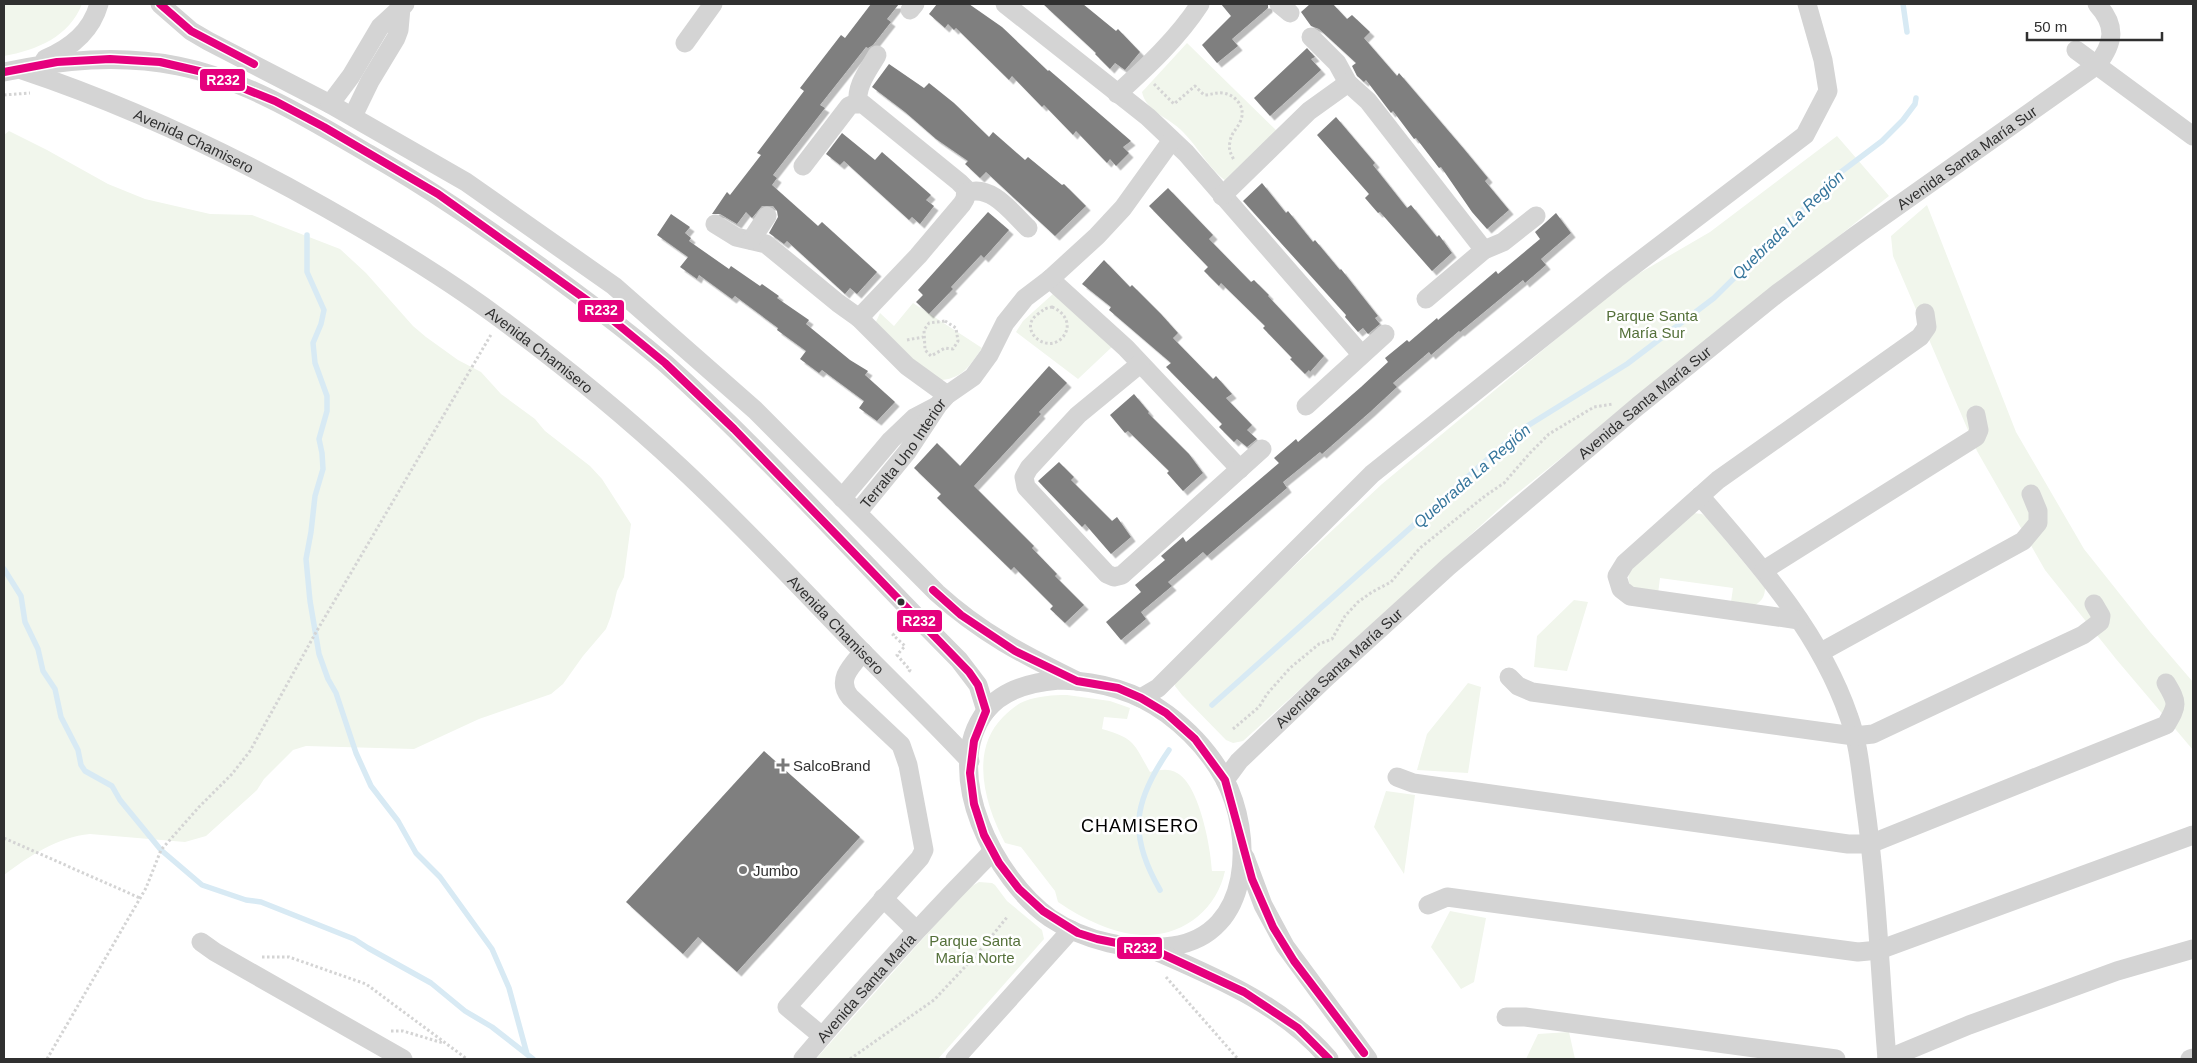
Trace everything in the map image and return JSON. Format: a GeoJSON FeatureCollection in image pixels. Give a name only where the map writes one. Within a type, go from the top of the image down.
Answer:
{"type":"FeatureCollection","features":[{"type":"Feature","properties":{"kind":"street"},"geometry":{"type":"LineString","coordinates":[[11,70],[72,46],[93,20],[99,4]]}},
{"type":"Feature","properties":{"kind":"street"},"geometry":{"type":"LineString","coordinates":[[160,4],[191,31],[208,41],[353,116],[466,182],[614,286],[755,410],[937,593],[962,615],[1015,651],[1077,680]]}},
{"type":"Feature","properties":{"kind":"street"},"geometry":{"type":"LineString","coordinates":[[685,43],[713,4]]}},
{"type":"Feature","properties":{"kind":"street"},"geometry":{"type":"LineString","coordinates":[[1005,4],[1148,117],[1186,153],[1361,354]]}},
{"type":"Feature","properties":{"kind":"street"},"geometry":{"type":"LineString","coordinates":[[1117,94],[1142,72],[1190,21],[1200,4]]}},
{"type":"Feature","properties":{"kind":"street"},"geometry":{"type":"LineString","coordinates":[[1141,698],[1158,688],[1372,474],[1616,279],[1805,135],[1828,91],[1823,60],[1807,4]]}},
{"type":"Feature","properties":{"kind":"street"},"geometry":{"type":"LineString","coordinates":[[2097,4],[2106,15],[2111,30],[2107,52],[2097,65]]}},
{"type":"Feature","properties":{"kind":"street"},"geometry":{"type":"LineString","coordinates":[[330,104],[352,76],[380,27],[403,6]]}},
{"type":"Feature","properties":{"kind":"street"},"geometry":{"type":"LineString","coordinates":[[353,116],[370,81],[396,38],[403,6]]}},
{"type":"Feature","properties":{"kind":"street"},"geometry":{"type":"LineString","coordinates":[[1311,37],[1337,63],[1348,83],[1368,101],[1484,250]]}},
{"type":"Feature","properties":{"kind":"street"},"geometry":{"type":"LineString","coordinates":[[2076,50],[2193,136]]}},
{"type":"Feature","properties":{"kind":"street"},"geometry":{"type":"LineString","coordinates":[[858,103],[857,94],[859,86],[877,55]]}},
{"type":"Feature","properties":{"kind":"street"},"geometry":{"type":"LineString","coordinates":[[11,70],[57,62],[118,59],[160,62],[203,72],[274,101],[324,127],[423,185],[598,308],[665,363],[734,429],[969,672],[978,685],[986,711]]}},
{"type":"Feature","properties":{"kind":"street","name":"Avenida Santa María Sur"},"geometry":{"type":"LineString","coordinates":[[1225,780],[1239,761],[1328,676],[1449,566],[1638,406],[1778,294],[1839,248],[2097,65]]}},
{"type":"Feature","properties":{"kind":"street","name":"Avenida Chamisero"},"geometry":{"type":"LineString","coordinates":[[11,70],[134,113],[245,165],[352,223],[455,287],[501,319],[634,426],[730,516],[970,761]]}},
{"type":"Feature","properties":{"kind":"street"},"geometry":{"type":"LineString","coordinates":[[1222,196],[1309,111],[1348,83]]}},
{"type":"Feature","properties":{"kind":"street"},"geometry":{"type":"LineString","coordinates":[[803,166],[844,112],[850,106],[858,103],[867,106],[966,189],[962,204],[918,256],[859,318]]}},
{"type":"Feature","properties":{"kind":"street"},"geometry":{"type":"LineString","coordinates":[[715,224],[736,237],[766,244],[859,318],[942,400],[973,377],[989,355],[1006,323],[1020,304],[1097,236],[1123,208],[1172,140]]}},
{"type":"Feature","properties":{"kind":"street"},"geometry":{"type":"LineString","coordinates":[[966,193],[979,191],[992,195],[1028,228]]}},
{"type":"Feature","properties":{"kind":"street"},"geometry":{"type":"LineString","coordinates":[[751,240],[767,216]]}},
{"type":"Feature","properties":{"kind":"street"},"geometry":{"type":"LineString","coordinates":[[1426,298],[1484,250],[1503,242],[1536,216]]}},
{"type":"Feature","properties":{"kind":"street"},"geometry":{"type":"LineString","coordinates":[[1050,279],[1126,348],[1240,468]]}},
{"type":"Feature","properties":{"kind":"street"},"geometry":{"type":"LineString","coordinates":[[1800,620],[1633,597],[1621,589],[1618,576],[1623,565],[1726,475],[1920,337],[1927,327],[1925,313]]}},
{"type":"Feature","properties":{"kind":"street"},"geometry":{"type":"LineString","coordinates":[[1306,406],[1384,334]]}},
{"type":"Feature","properties":{"kind":"street"},"geometry":{"type":"LineString","coordinates":[[1140,364],[1078,416],[1029,468],[1024,478],[1026,487],[1107,574],[1114,577],[1122,575],[1262,450]]}},
{"type":"Feature","properties":{"kind":"street","name":"Terralta Uno Interior"},"geometry":{"type":"LineString","coordinates":[[842,498],[892,440],[914,418],[942,400]]}},
{"type":"Feature","properties":{"kind":"street","name":"Terralta Uno Interior"},"geometry":{"type":"LineString","coordinates":[[858,512],[907,452],[942,400]]}},
{"type":"Feature","properties":{"kind":"street"},"geometry":{"type":"LineString","coordinates":[[1764,570],[1976,437],[1979,430],[1976,415]]}},
{"type":"Feature","properties":{"kind":"street"},"geometry":{"type":"LineString","coordinates":[[1820,652],[2023,541],[2038,522],[2038,511],[2031,494]]}},
{"type":"Feature","properties":{"kind":"street"},"geometry":{"type":"LineString","coordinates":[[1700,496],[1764,570],[1800,620],[1820,652],[1844,702],[1854,736],[1870,844],[1887,1059],[1969,1025],[2108,974],[2193,949]]}},
{"type":"Feature","properties":{"kind":"street"},"geometry":{"type":"LineString","coordinates":[[1509,677],[1518,686],[1532,692],[1854,736],[1873,734],[2083,635],[2100,622],[2101,616],[2094,604]]}},
{"type":"Feature","properties":{"kind":"street"},"geometry":{"type":"LineString","coordinates":[[822,1036],[787,1007],[920,858],[924,850],[908,765],[901,745],[850,697],[845,688],[844,678],[846,672],[863,652]]}},
{"type":"Feature","properties":{"kind":"street"},"geometry":{"type":"LineString","coordinates":[[1244,851],[1241,878],[1231,905],[1215,927],[1191,942],[1174,946],[1148,948],[1104,942],[1071,930],[1049,917],[1013,882],[992,852],[976,813],[971,784],[970,761],[976,732],[986,711],[1005,695],[1026,685],[1059,680],[1077,680],[1118,688],[1141,698],[1166,713],[1185,729],[1204,750],[1225,780],[1239,826],[1244,851],[1263,905],[1285,946],[1368,1059]]}},
{"type":"Feature","properties":{"kind":"street"},"geometry":{"type":"LineString","coordinates":[[1397,777],[1413,783],[1848,844],[1870,844],[2166,725],[2176,708],[2176,699],[2166,683]]}},
{"type":"Feature","properties":{"kind":"street"},"geometry":{"type":"LineString","coordinates":[[1428,905],[1447,897],[1858,952],[1879,950],[2193,835]]}},
{"type":"Feature","properties":{"kind":"street","name":"Avenida Santa María"},"geometry":{"type":"LineString","coordinates":[[802,1059],[916,930],[992,852]]}},
{"type":"Feature","properties":{"kind":"street"},"geometry":{"type":"LineString","coordinates":[[883,898],[916,930]]}},
{"type":"Feature","properties":{"kind":"street"},"geometry":{"type":"LineString","coordinates":[[954,1059],[1071,930]]}},
{"type":"Feature","properties":{"kind":"street"},"geometry":{"type":"LineString","coordinates":[[201,942],[215,952],[404,1059]]}},
{"type":"Feature","properties":{"kind":"street"},"geometry":{"type":"LineString","coordinates":[[1148,948],[1236,988],[1262,1002],[1305,1034],[1329,1059]]}},
{"type":"Feature","properties":{"kind":"street"},"geometry":{"type":"LineString","coordinates":[[1506,1017],[1525,1017],[1836,1059]]}},
{"type":"Feature","properties":{"kind":"path"},"geometry":{"type":"LineString","coordinates":[[1142,72],[1174,104],[1195,86],[1204,95],[1215,92],[1232,95],[1239,102],[1242,112],[1240,121],[1230,140],[1229,150],[1235,161],[1246,171]]}},
{"type":"Feature","properties":{"kind":"path"},"geometry":{"type":"LineString","coordinates":[[4,95],[20,92],[34,93]]}},
{"type":"Feature","properties":{"kind":"path"},"geometry":{"type":"LineString","coordinates":[[1052,307],[1057,309],[1065,318],[1067,329],[1060,340],[1055,343],[1049,344],[1038,340],[1031,330],[1032,318],[1042,311],[1052,307]]}},
{"type":"Feature","properties":{"kind":"path"},"geometry":{"type":"LineString","coordinates":[[945,321],[956,328],[958,341],[953,349],[945,348],[931,356],[925,350],[924,330],[929,323],[945,321]]}},
{"type":"Feature","properties":{"kind":"path"},"geometry":{"type":"LineString","coordinates":[[47,1059],[140,898],[161,850],[199,807],[232,774],[250,751],[315,634],[484,345]]}},
{"type":"Feature","properties":{"kind":"path"},"geometry":{"type":"LineString","coordinates":[[1233,729],[1259,707],[1267,694],[1290,668],[1319,644],[1332,638],[1345,616],[1358,602],[1390,582],[1420,548],[1485,496],[1504,484],[1549,434],[1594,406],[1607,403],[1638,406]]}},
{"type":"Feature","properties":{"kind":"path"},"geometry":{"type":"LineString","coordinates":[[904,677],[910,670],[897,655],[905,646],[894,635],[914,614]]}},
{"type":"Feature","properties":{"kind":"path"},"geometry":{"type":"LineString","coordinates":[[4,838],[140,898]]}},
{"type":"Feature","properties":{"kind":"path"},"geometry":{"type":"LineString","coordinates":[[850,1059],[934,1000],[1008,916]]}},
{"type":"Feature","properties":{"kind":"path"},"geometry":{"type":"LineString","coordinates":[[261,957],[289,957],[366,984],[467,1059]]}},
{"type":"Feature","properties":{"kind":"path"},"geometry":{"type":"LineString","coordinates":[[1166,977],[1238,1059]]}},
{"type":"Feature","properties":{"kind":"green space"},"geometry":{"type":"Polygon","coordinates":[[[4,4],[82,4],[69,25],[50,40],[40,46],[4,56],[4,4]]]}},
{"type":"Feature","properties":{"kind":"green space"},"geometry":{"type":"Polygon","coordinates":[[[1187,43],[1279,133],[1227,182],[1214,171],[1183,132],[1148,105],[1144,99],[1142,92],[1187,43]]]}},
{"type":"Feature","properties":{"kind":"green space"},"geometry":{"type":"Polygon","coordinates":[[[9,131],[108,184],[145,199],[210,214],[252,215],[340,249],[366,273],[413,326],[458,360],[481,372],[501,394],[535,419],[545,431],[590,466],[602,479],[631,524],[624,577],[617,591],[606,629],[563,684],[551,694],[479,719],[414,749],[306,746],[293,750],[264,779],[257,790],[206,836],[185,842],[90,834],[78,836],[44,848],[4,875],[4,135],[9,131]]]}},
{"type":"Feature","properties":{"kind":"green space","name":"Parque Santa María Sur"},"geometry":{"type":"Polygon","coordinates":[[[1837,136],[1889,196],[1510,499],[1243,741],[1233,743],[1226,740],[1182,695],[1175,686],[1176,676],[1382,484],[1626,281],[1710,232],[1837,136]]]}},
{"type":"Feature","properties":{"kind":"green space"},"geometry":{"type":"Polygon","coordinates":[[[1927,205],[2016,432],[2084,549],[2150,632],[2193,682],[2193,750],[2116,659],[2045,570],[1977,451],[1893,256],[1891,236],[1927,205]]]}},
{"type":"Feature","properties":{"kind":"green space"},"geometry":{"type":"Polygon","coordinates":[[[1054,293],[1113,346],[1078,379],[1016,332],[1023,321],[1054,293]]]}},
{"type":"Feature","properties":{"kind":"green space"},"geometry":{"type":"Polygon","coordinates":[[[913,303],[982,348],[963,372],[944,380],[935,380],[875,324],[880,313],[894,326],[913,303]]]}},
{"type":"Feature","properties":{"kind":"green space"},"geometry":{"type":"Polygon","coordinates":[[[1693,513],[1702,514],[1708,519],[1765,588],[1763,598],[1755,605],[1731,602],[1733,588],[1660,578],[1658,594],[1640,591],[1631,586],[1628,577],[1630,569],[1693,513]]]}},
{"type":"Feature","properties":{"kind":"green space"},"geometry":{"type":"Polygon","coordinates":[[[1574,600],[1588,602],[1567,671],[1534,667],[1537,636],[1574,600]]]}},
{"type":"Feature","properties":{"kind":"green space"},"geometry":{"type":"Polygon","coordinates":[[[1468,683],[1481,687],[1468,773],[1417,770],[1427,734],[1468,683]]]}},
{"type":"Feature","properties":{"kind":"green space"},"geometry":{"type":"Polygon","coordinates":[[[1067,695],[1110,701],[1130,708],[1127,719],[1104,717],[1102,729],[1113,732],[1132,743],[1150,772],[1174,771],[1185,779],[1192,790],[1206,833],[1212,871],[1225,871],[1215,896],[1207,907],[1187,924],[1175,930],[1148,935],[1136,935],[1112,929],[1078,914],[1058,902],[1055,891],[1021,847],[1005,843],[998,828],[991,812],[987,795],[983,762],[986,746],[993,731],[1003,717],[1025,701],[1035,698],[1067,695]]]}},
{"type":"Feature","properties":{"kind":"green space"},"geometry":{"type":"Polygon","coordinates":[[[1386,791],[1415,795],[1404,874],[1374,827],[1386,791]]]}},
{"type":"Feature","properties":{"kind":"green space","name":"Parque Santa María Norte"},"geometry":{"type":"Polygon","coordinates":[[[979,882],[995,885],[1007,901],[1042,930],[1044,939],[938,1059],[816,1059],[967,889],[979,882]]]}},
{"type":"Feature","properties":{"kind":"green space"},"geometry":{"type":"Polygon","coordinates":[[[1450,911],[1486,918],[1474,982],[1461,989],[1431,947],[1450,911]]]}},
{"type":"Feature","properties":{"kind":"green space"},"geometry":{"type":"Polygon","coordinates":[[[1569,1032],[1575,1059],[1526,1059],[1538,1034],[1569,1032]]]}},
{"type":"Feature","properties":{"kind":"building"},"geometry":{"type":"Polygon","coordinates":[[[871,4],[899,4],[887,19],[891,22],[873,45],[868,48],[866,47],[820,105],[825,108],[773,175],[777,178],[772,185],[818,226],[822,222],[877,272],[857,294],[850,288],[845,294],[787,241],[784,244],[769,233],[778,217],[777,211],[773,206],[762,206],[752,218],[746,212],[737,224],[720,214],[712,214],[727,192],[730,195],[761,155],[757,153],[804,91],[800,88],[841,35],[845,38],[871,4]]]}},
{"type":"Feature","properties":{"kind":"building"},"geometry":{"type":"Polygon","coordinates":[[[937,4],[969,4],[1002,27],[1048,71],[1131,141],[1123,147],[1129,153],[1116,166],[1110,159],[1107,163],[1076,131],[1073,135],[1012,76],[1009,80],[956,28],[954,30],[948,24],[945,28],[929,14],[937,4]]]}},
{"type":"Feature","properties":{"kind":"building"},"geometry":{"type":"Polygon","coordinates":[[[1043,4],[1083,4],[1116,31],[1118,29],[1140,52],[1125,70],[1115,63],[1110,69],[1096,53],[1043,4]]]}},
{"type":"Feature","properties":{"kind":"building"},"geometry":{"type":"Polygon","coordinates":[[[1221,4],[1268,4],[1268,8],[1232,39],[1238,46],[1217,63],[1202,45],[1231,16],[1221,4]]]}},
{"type":"Feature","properties":{"kind":"building"},"geometry":{"type":"Polygon","coordinates":[[[1310,4],[1333,4],[1347,19],[1352,15],[1370,32],[1364,38],[1397,76],[1399,73],[1464,149],[1488,178],[1485,181],[1509,210],[1487,229],[1472,212],[1441,167],[1439,168],[1416,138],[1414,139],[1393,111],[1391,113],[1366,80],[1364,82],[1357,76],[1352,66],[1356,63],[1319,29],[1311,26],[1301,12],[1310,4]]]}},
{"type":"Feature","properties":{"kind":"building"},"geometry":{"type":"Polygon","coordinates":[[[1307,48],[1315,57],[1311,59],[1321,70],[1270,116],[1254,98],[1307,48]]]}},
{"type":"Feature","properties":{"kind":"building"},"geometry":{"type":"Polygon","coordinates":[[[889,64],[924,88],[929,83],[954,103],[989,137],[993,132],[1025,160],[1028,157],[1062,185],[1064,184],[1086,206],[1055,236],[986,172],[980,178],[965,164],[968,161],[936,139],[872,87],[889,64]]]}},
{"type":"Feature","properties":{"kind":"building"},"geometry":{"type":"Polygon","coordinates":[[[1336,117],[1375,163],[1373,165],[1407,208],[1411,205],[1437,237],[1439,235],[1452,253],[1432,271],[1380,212],[1378,213],[1365,198],[1369,194],[1317,135],[1336,117]]]}},
{"type":"Feature","properties":{"kind":"building"},"geometry":{"type":"Polygon","coordinates":[[[842,133],[875,160],[882,152],[931,195],[926,200],[934,206],[920,224],[912,217],[909,220],[844,161],[840,165],[826,154],[842,133]]]}},
{"type":"Feature","properties":{"kind":"building"},"geometry":{"type":"Polygon","coordinates":[[[1262,183],[1286,213],[1288,211],[1313,242],[1315,240],[1341,269],[1378,316],[1375,318],[1380,324],[1368,334],[1363,328],[1358,332],[1345,317],[1346,315],[1243,201],[1262,183]]]}},
{"type":"Feature","properties":{"kind":"building"},"geometry":{"type":"Polygon","coordinates":[[[1168,188],[1213,235],[1209,239],[1251,282],[1254,280],[1269,295],[1324,356],[1310,372],[1309,370],[1305,374],[1263,328],[1265,326],[1221,283],[1219,286],[1204,271],[1208,267],[1149,206],[1168,188]]]}},
{"type":"Feature","properties":{"kind":"building"},"geometry":{"type":"Polygon","coordinates":[[[988,212],[1009,230],[984,258],[981,255],[929,314],[916,302],[923,295],[918,290],[988,212]]]}},
{"type":"Feature","properties":{"kind":"building"},"geometry":{"type":"Polygon","coordinates":[[[1556,213],[1571,233],[1541,259],[1546,265],[1525,283],[1523,280],[1431,355],[1429,352],[1393,383],[1397,387],[1370,412],[1322,454],[1320,452],[1283,482],[1287,488],[1207,556],[1203,552],[1168,582],[1172,586],[1141,612],[1146,619],[1121,640],[1106,622],[1141,592],[1135,585],[1165,560],[1161,556],[1183,537],[1186,542],[1279,463],[1274,458],[1296,439],[1298,442],[1361,387],[1388,362],[1385,358],[1407,340],[1409,342],[1437,318],[1438,320],[1496,271],[1498,274],[1540,239],[1535,232],[1556,213]]]}},
{"type":"Feature","properties":{"kind":"building"},"geometry":{"type":"Polygon","coordinates":[[[671,214],[690,227],[685,233],[691,238],[689,241],[729,269],[731,266],[760,286],[762,284],[779,296],[777,298],[809,320],[806,324],[850,360],[868,371],[865,375],[895,402],[877,421],[859,408],[864,401],[822,370],[819,373],[800,359],[806,351],[777,330],[778,328],[735,296],[732,299],[699,275],[697,279],[680,267],[688,257],[657,235],[671,214]]]}},
{"type":"Feature","properties":{"kind":"building"},"geometry":{"type":"Polygon","coordinates":[[[1104,260],[1130,287],[1132,285],[1178,333],[1173,338],[1213,379],[1216,376],[1232,394],[1226,398],[1252,425],[1247,430],[1257,439],[1247,447],[1237,439],[1234,442],[1219,427],[1222,424],[1166,367],[1171,363],[1109,310],[1111,307],[1082,284],[1104,260]]]}},
{"type":"Feature","properties":{"kind":"building"},"geometry":{"type":"Polygon","coordinates":[[[1049,366],[1067,383],[974,486],[1034,546],[1032,548],[1057,574],[1055,576],[1084,605],[1065,623],[1050,609],[1053,606],[1014,567],[1011,570],[937,498],[941,494],[914,468],[937,443],[960,466],[1049,366]]]}},
{"type":"Feature","properties":{"kind":"building"},"geometry":{"type":"Polygon","coordinates":[[[1134,394],[1148,413],[1189,454],[1203,473],[1183,491],[1167,473],[1169,471],[1128,431],[1125,433],[1110,415],[1134,394]]]}},
{"type":"Feature","properties":{"kind":"building"},"geometry":{"type":"Polygon","coordinates":[[[1059,462],[1074,477],[1071,480],[1112,521],[1117,517],[1131,537],[1111,554],[1085,524],[1082,527],[1038,481],[1059,462]]]}},
{"type":"Feature","properties":{"kind":"building","name":"Jumbo"},"geometry":{"type":"Polygon","coordinates":[[[764,751],[860,837],[737,972],[698,937],[683,954],[626,902],[764,751]]]}},
{"type":"Feature","properties":{"kind":"waterway","name":"Quebrada La Región"},"geometry":{"type":"LineString","coordinates":[[1903,4],[1907,32]]}},
{"type":"Feature","properties":{"kind":"waterway","name":"Quebrada La Región"},"geometry":{"type":"LineString","coordinates":[[1212,705],[1519,431],[1627,364],[1714,298],[1841,172],[1882,141],[1903,120],[1915,104],[1916,98]]}},
{"type":"Feature","properties":{"kind":"waterway"},"geometry":{"type":"LineString","coordinates":[[307,235],[307,272],[324,310],[321,324],[313,343],[315,363],[327,396],[327,411],[319,439],[323,469],[315,496],[306,559],[310,601],[319,654],[328,679],[336,693],[356,753],[371,786],[398,821],[416,853],[440,877],[492,949],[509,988],[527,1054]]}},
{"type":"Feature","properties":{"kind":"waterway"},"geometry":{"type":"LineString","coordinates":[[4,569],[21,596],[25,622],[38,649],[43,671],[55,689],[61,717],[78,750],[81,765],[85,771],[112,786],[120,800],[161,850],[202,885],[246,900],[261,902],[354,939],[431,983],[465,1011],[492,1027],[533,1059]]}},
{"type":"Feature","properties":{"kind":"waterway","name":"Quebrada La Región"},"geometry":{"type":"LineString","coordinates":[[1160,890],[1143,852],[1139,835],[1139,819],[1148,786],[1169,750]]}},
{"type":"Feature","properties":{"kind":"transit line","name":"R232"},"geometry":{"type":"LineString","coordinates":[[160,4],[191,31],[254,64]]}},
{"type":"Feature","properties":{"kind":"transit line","name":"R232"},"geometry":{"type":"LineString","coordinates":[[4,72],[57,62],[110,59],[160,62],[203,72],[275,101],[324,127],[438,194],[598,308],[665,363],[734,429],[969,672],[978,685],[986,711],[974,741],[970,773],[974,804],[984,835],[999,863],[1019,889],[1043,911],[1078,933],[1097,939],[1156,951],[1244,992],[1298,1028],[1329,1059]]}},
{"type":"Feature","properties":{"kind":"transit line","name":"R232"},"geometry":{"type":"LineString","coordinates":[[933,590],[961,615],[1015,651],[1077,681],[1118,688],[1141,698],[1166,713],[1195,739],[1225,780],[1252,879],[1273,927],[1294,961],[1364,1053]]}},
{"type":"Feature","properties":{"kind":"place","name":"SalcoBrand"},"geometry":{"type":"Point","coordinates":[783,765]}},
{"type":"Feature","properties":{"kind":"place","name":"Jumbo"},"geometry":{"type":"Point","coordinates":[743,870]}},
{"type":"Feature","properties":{"kind":"district","name":"CHAMISERO"},"geometry":{"type":"Point","coordinates":[1140,826]}}]}
